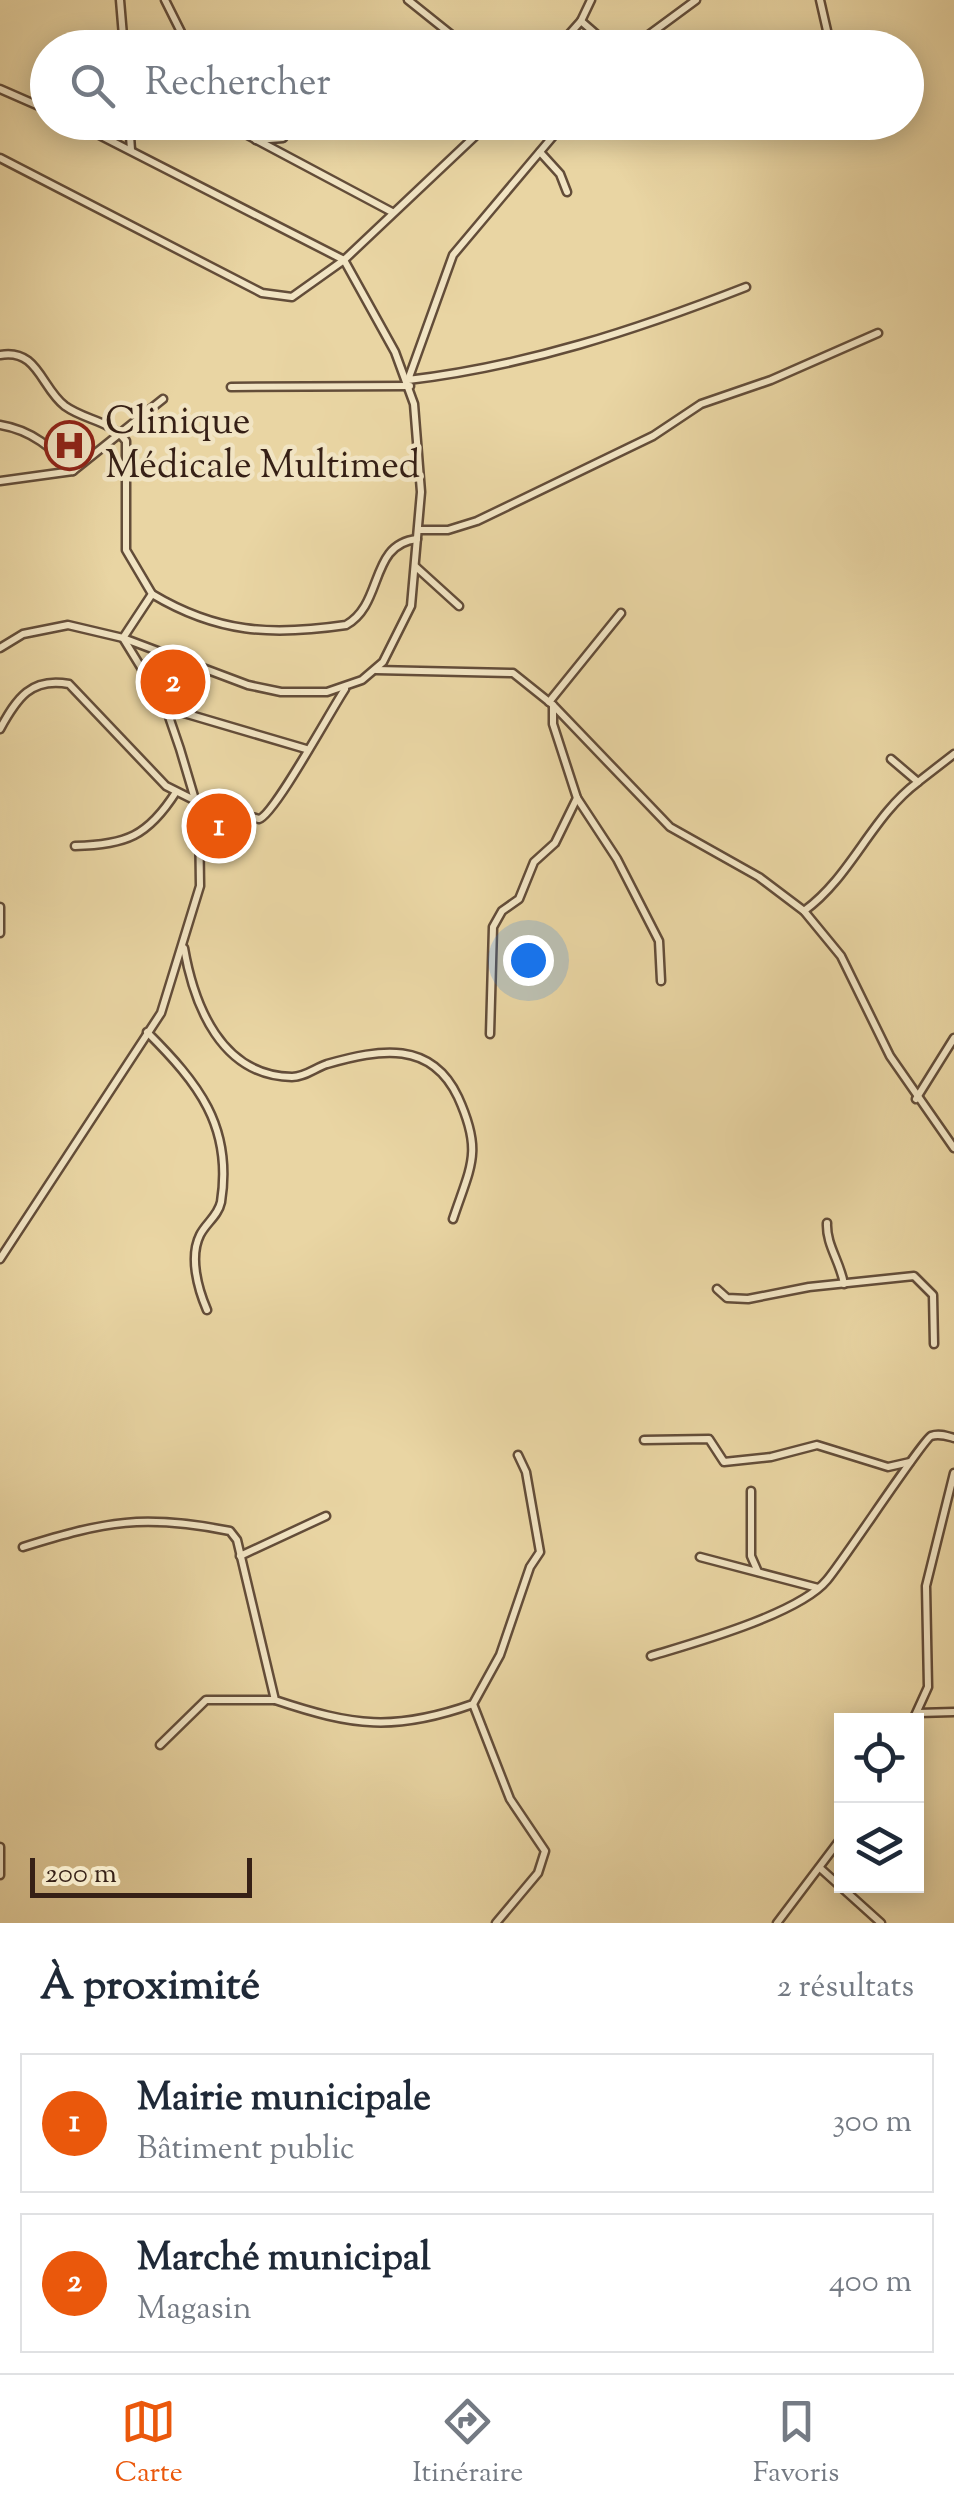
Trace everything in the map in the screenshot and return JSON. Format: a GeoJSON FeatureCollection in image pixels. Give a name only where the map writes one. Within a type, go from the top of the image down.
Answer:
{"type":"FeatureCollection","features":[{"type":"Feature","properties":{"kind":"street"},"geometry":{"type":"LineString","coordinates":[[120,0],[122,30]]}},
{"type":"Feature","properties":{"kind":"street"},"geometry":{"type":"LineString","coordinates":[[166,0],[180,30]]}},
{"type":"Feature","properties":{"kind":"street"},"geometry":{"type":"LineString","coordinates":[[408,0],[446,30]]}},
{"type":"Feature","properties":{"kind":"street"},"geometry":{"type":"LineString","coordinates":[[573,30],[591,0]]}},
{"type":"Feature","properties":{"kind":"street"},"geometry":{"type":"LineString","coordinates":[[656,30],[696,0]]}},
{"type":"Feature","properties":{"kind":"street"},"geometry":{"type":"LineString","coordinates":[[820,0],[827,30]]}},
{"type":"Feature","properties":{"kind":"street"},"geometry":{"type":"LineString","coordinates":[[581,21],[591,30]]}},
{"type":"Feature","properties":{"kind":"street"},"geometry":{"type":"LineString","coordinates":[[0,90],[30,102]]}},
{"type":"Feature","properties":{"kind":"street"},"geometry":{"type":"LineString","coordinates":[[0,648],[47,626],[80,627],[123,638],[248,685],[306,694],[346,688],[375,670],[391,653],[406,621],[418,534],[420,462],[409,383],[344,260],[111,140]]}},
{"type":"Feature","properties":{"kind":"street"},"geometry":{"type":"LineString","coordinates":[[130,140],[131,150]]}},
{"type":"Feature","properties":{"kind":"street"},"geometry":{"type":"LineString","coordinates":[[256,140],[392,212]]}},
{"type":"Feature","properties":{"kind":"street"},"geometry":{"type":"LineString","coordinates":[[0,158],[262,294],[281,298],[303,294],[344,260],[470,140]]}},
{"type":"Feature","properties":{"kind":"street"},"geometry":{"type":"LineString","coordinates":[[409,383],[454,255],[550,140]]}},
{"type":"Feature","properties":{"kind":"street"},"geometry":{"type":"LineString","coordinates":[[540,152],[560,174],[567,192]]}},
{"type":"Feature","properties":{"kind":"street"},"geometry":{"type":"LineString","coordinates":[[230,387],[409,383],[471,372],[546,356],[650,324],[746,287]]}},
{"type":"Feature","properties":{"kind":"street"},"geometry":{"type":"LineString","coordinates":[[0,354],[10,353],[32,363],[65,406],[109,423],[120,434],[129,462],[126,550],[152,594],[194,618],[221,626],[273,630],[346,625],[370,602],[386,554],[394,544],[477,520],[653,436],[701,404],[771,380],[878,333]]}},
{"type":"Feature","properties":{"kind":"street"},"geometry":{"type":"LineString","coordinates":[[0,481],[74,471],[163,399]]}},
{"type":"Feature","properties":{"kind":"street"},"geometry":{"type":"LineString","coordinates":[[0,426],[26,432],[46,444],[74,471]]}},
{"type":"Feature","properties":{"kind":"street"},"geometry":{"type":"LineString","coordinates":[[415,566],[459,606]]}},
{"type":"Feature","properties":{"kind":"street"},"geometry":{"type":"LineString","coordinates":[[123,638],[152,594]]}},
{"type":"Feature","properties":{"kind":"street"},"geometry":{"type":"LineString","coordinates":[[621,613],[551,704],[553,724],[576,798],[648,914],[662,954],[661,981]]}},
{"type":"Feature","properties":{"kind":"street"},"geometry":{"type":"LineString","coordinates":[[0,1259],[122,1078],[168,998],[203,864],[196,801],[166,708],[123,638]]}},
{"type":"Feature","properties":{"kind":"street"},"geometry":{"type":"LineString","coordinates":[[375,670],[513,672],[551,704],[670,827],[759,877],[804,911],[842,956],[876,1030],[916,1099],[954,1148]]}},
{"type":"Feature","properties":{"kind":"street"},"geometry":{"type":"LineString","coordinates":[[0,729],[20,695],[31,686],[70,684],[176,792],[196,801],[267,817],[346,688]]}},
{"type":"Feature","properties":{"kind":"street"},"geometry":{"type":"LineString","coordinates":[[166,708],[306,749]]}},
{"type":"Feature","properties":{"kind":"street"},"geometry":{"type":"LineString","coordinates":[[804,911],[836,884],[878,823],[918,782],[954,754]]}},
{"type":"Feature","properties":{"kind":"street"},"geometry":{"type":"LineString","coordinates":[[891,759],[918,782]]}},
{"type":"Feature","properties":{"kind":"street"},"geometry":{"type":"LineString","coordinates":[[75,846],[124,842],[140,834],[176,792]]}},
{"type":"Feature","properties":{"kind":"street"},"geometry":{"type":"LineString","coordinates":[[490,1034],[493,927],[502,911],[519,899],[534,862],[555,843],[576,798]]}},
{"type":"Feature","properties":{"kind":"street"},"geometry":{"type":"LineString","coordinates":[[0,907],[0,933]]}},
{"type":"Feature","properties":{"kind":"street"},"geometry":{"type":"LineString","coordinates":[[184,947],[200,1013],[223,1044],[252,1064],[293,1076],[338,1062],[404,1053],[431,1060],[443,1071],[475,1144],[453,1220]]}},
{"type":"Feature","properties":{"kind":"street"},"geometry":{"type":"LineString","coordinates":[[148,1032],[188,1073],[221,1132],[220,1204],[196,1247],[200,1292],[207,1310]]}},
{"type":"Feature","properties":{"kind":"street"},"geometry":{"type":"LineString","coordinates":[[916,1099],[954,1038]]}},
{"type":"Feature","properties":{"kind":"street"},"geometry":{"type":"LineString","coordinates":[[827,1223],[826,1241],[840,1261],[844,1284]]}},
{"type":"Feature","properties":{"kind":"street"},"geometry":{"type":"LineString","coordinates":[[717,1289],[727,1298],[748,1298],[906,1276],[922,1281],[936,1306],[934,1344]]}},
{"type":"Feature","properties":{"kind":"street"},"geometry":{"type":"LineString","coordinates":[[650,1656],[735,1631],[819,1588],[930,1437],[954,1438]]}},
{"type":"Feature","properties":{"kind":"street"},"geometry":{"type":"LineString","coordinates":[[644,1440],[709,1439],[724,1462],[772,1457],[816,1445],[888,1467],[911,1462]]}},
{"type":"Feature","properties":{"kind":"street"},"geometry":{"type":"LineString","coordinates":[[160,1745],[206,1700],[275,1700],[325,1718],[372,1726],[406,1724],[474,1704],[500,1655],[530,1567],[540,1552],[526,1472],[518,1455]]}},
{"type":"Feature","properties":{"kind":"street"},"geometry":{"type":"LineString","coordinates":[[917,1713],[930,1674],[926,1586],[954,1473]]}},
{"type":"Feature","properties":{"kind":"street"},"geometry":{"type":"LineString","coordinates":[[752,1491],[752,1556],[758,1573]]}},
{"type":"Feature","properties":{"kind":"street"},"geometry":{"type":"LineString","coordinates":[[240,1556],[326,1516]]}},
{"type":"Feature","properties":{"kind":"street"},"geometry":{"type":"LineString","coordinates":[[23,1547],[83,1528],[155,1518],[230,1531],[240,1556],[275,1700]]}},
{"type":"Feature","properties":{"kind":"street"},"geometry":{"type":"LineString","coordinates":[[700,1557],[819,1588]]}},
{"type":"Feature","properties":{"kind":"street"},"geometry":{"type":"LineString","coordinates":[[474,1704],[510,1799],[545,1850],[538,1873],[496,1923]]}},
{"type":"Feature","properties":{"kind":"street"},"geometry":{"type":"LineString","coordinates":[[924,1715],[954,1712]]}},
{"type":"Feature","properties":{"kind":"street"},"geometry":{"type":"LineString","coordinates":[[0,1847],[0,1876]]}},
{"type":"Feature","properties":{"kind":"street"},"geometry":{"type":"LineString","coordinates":[[778,1923],[834,1848]]}},
{"type":"Feature","properties":{"kind":"street"},"geometry":{"type":"LineString","coordinates":[[820,1868],[881,1923]]}},
{"type":"Feature","properties":{"kind":"place","name":"Clinique Médicale Multimed"},"geometry":{"type":"Point","coordinates":[70,446]}},
{"type":"Feature","properties":{"kind":"place","name":"Marché municipal"},"geometry":{"type":"Point","coordinates":[173,682]}},
{"type":"Feature","properties":{"kind":"place","name":"Mairie municipale"},"geometry":{"type":"Point","coordinates":[219,826]}}]}
